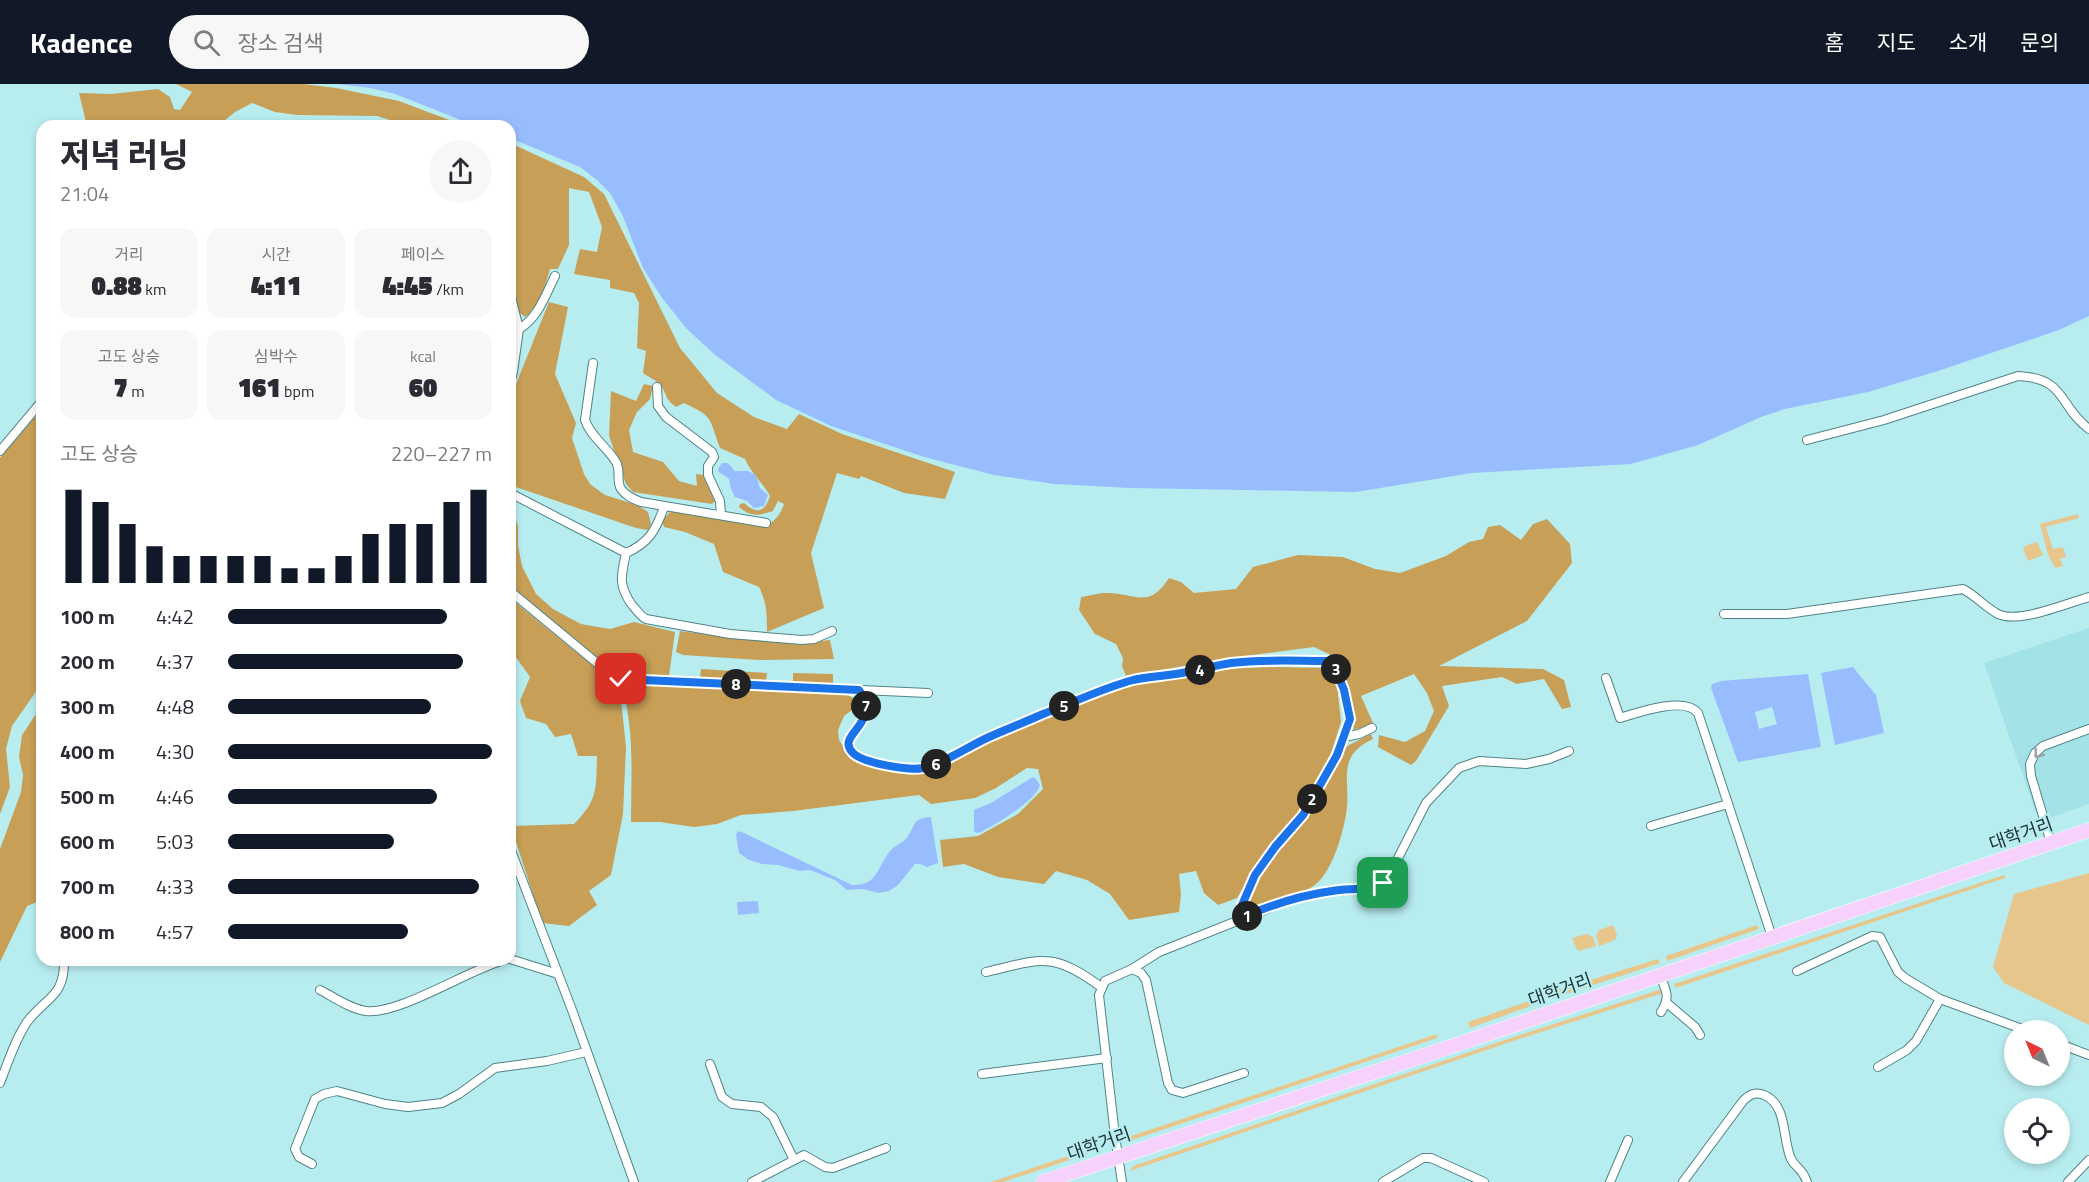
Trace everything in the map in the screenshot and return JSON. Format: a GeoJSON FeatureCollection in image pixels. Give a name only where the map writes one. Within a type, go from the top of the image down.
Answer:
{"type":"FeatureCollection","features":[{"type":"Feature","properties":{"kind":"main road","name":"대학거리"},"geometry":{"type":"LineString","coordinates":[[1043,1182],[2089,830]]}},
{"type":"Feature","properties":{"kind":"street"},"geometry":{"type":"LineString","coordinates":[[519,329],[537,313],[555,276]]}},
{"type":"Feature","properties":{"kind":"street"},"geometry":{"type":"LineString","coordinates":[[516,317],[519,329],[516,350]]}},
{"type":"Feature","properties":{"kind":"street"},"geometry":{"type":"LineString","coordinates":[[593,363],[585,420],[615,461],[619,474],[619,486],[623,492],[641,502],[664,507],[766,523]]}},
{"type":"Feature","properties":{"kind":"street"},"geometry":{"type":"LineString","coordinates":[[1808,440],[1884,420],[2018,375],[2033,376],[2048,382],[2057,389],[2080,422],[2089,429]]}},
{"type":"Feature","properties":{"kind":"street"},"geometry":{"type":"LineString","coordinates":[[657,387],[658,406],[666,417],[712,452],[714,457],[708,466],[708,475],[720,501],[721,515]]}},
{"type":"Feature","properties":{"kind":"street"},"geometry":{"type":"LineString","coordinates":[[0,450],[36,408]]}},
{"type":"Feature","properties":{"kind":"street"},"geometry":{"type":"LineString","coordinates":[[516,496],[626,554]]}},
{"type":"Feature","properties":{"kind":"street"},"geometry":{"type":"LineString","coordinates":[[664,507],[653,532],[643,543],[626,554],[621,584],[625,595],[641,617],[730,634],[802,640],[814,639],[832,631]]}},
{"type":"Feature","properties":{"kind":"street"},"geometry":{"type":"LineString","coordinates":[[1724,614],[1787,614],[1963,589],[1999,614],[2010,618],[2089,597]]}},
{"type":"Feature","properties":{"kind":"street"},"geometry":{"type":"LineString","coordinates":[[516,596],[609,673],[621,679],[928,693]]}},
{"type":"Feature","properties":{"kind":"street"},"geometry":{"type":"LineString","coordinates":[[859,690],[865,699],[867,710],[864,720],[849,738],[848,745],[852,752],[858,757],[902,769],[921,768],[942,762],[988,737],[1133,680],[1230,663],[1327,661],[1333,664],[1344,690],[1350,719],[1344,737],[1337,755],[1303,815],[1275,847],[1255,875],[1242,905],[1246,916]]}},
{"type":"Feature","properties":{"kind":"street"},"geometry":{"type":"LineString","coordinates":[[1606,678],[1620,718],[1661,705],[1694,707],[1698,713],[1772,937]]}},
{"type":"Feature","properties":{"kind":"street"},"geometry":{"type":"LineString","coordinates":[[1344,737],[1372,728]]}},
{"type":"Feature","properties":{"kind":"street"},"geometry":{"type":"LineString","coordinates":[[2051,843],[2031,776],[2030,764],[2035,753],[2043,746],[2089,729]]}},
{"type":"Feature","properties":{"kind":"street"},"geometry":{"type":"LineString","coordinates":[[1122,1182],[1099,995],[1105,981],[1132,969],[1159,952],[1295,898],[1335,890],[1374,888],[1383,883],[1391,872],[1426,804],[1459,768],[1479,761],[1526,764],[1550,759],[1569,751]]}},
{"type":"Feature","properties":{"kind":"street"},"geometry":{"type":"LineString","coordinates":[[1651,826],[1728,804]]}},
{"type":"Feature","properties":{"kind":"street"},"geometry":{"type":"LineString","coordinates":[[516,864],[634,1182]]}},
{"type":"Feature","properties":{"kind":"street"},"geometry":{"type":"LineString","coordinates":[[1797,971],[1872,936],[1880,937],[1898,972],[1940,999],[2004,1022]]}},
{"type":"Feature","properties":{"kind":"street"},"geometry":{"type":"LineString","coordinates":[[516,961],[558,974]]}},
{"type":"Feature","properties":{"kind":"street"},"geometry":{"type":"LineString","coordinates":[[986,972],[1033,961],[1055,961],[1067,965],[1101,987]]}},
{"type":"Feature","properties":{"kind":"street"},"geometry":{"type":"LineString","coordinates":[[0,1083],[14,1045],[28,1022],[58,990],[65,974],[64,966]]}},
{"type":"Feature","properties":{"kind":"street"},"geometry":{"type":"LineString","coordinates":[[320,990],[356,1008],[376,1011],[399,1005],[490,966]]}},
{"type":"Feature","properties":{"kind":"street"},"geometry":{"type":"LineString","coordinates":[[1132,969],[1141,973],[1146,980],[1168,1083],[1172,1090],[1183,1093],[1244,1073]]}},
{"type":"Feature","properties":{"kind":"street"},"geometry":{"type":"LineString","coordinates":[[1660,975],[1667,994],[1667,1002],[1661,1012]]}},
{"type":"Feature","properties":{"kind":"street"},"geometry":{"type":"LineString","coordinates":[[1878,1068],[1907,1050],[1916,1041],[1940,999]]}},
{"type":"Feature","properties":{"kind":"street"},"geometry":{"type":"LineString","coordinates":[[1667,1002],[1701,1035]]}},
{"type":"Feature","properties":{"kind":"street"},"geometry":{"type":"LineString","coordinates":[[2070,1048],[2089,1055]]}},
{"type":"Feature","properties":{"kind":"street"},"geometry":{"type":"LineString","coordinates":[[312,1164],[299,1157],[295,1149],[315,1099],[324,1094],[337,1090],[385,1104],[408,1107],[442,1103],[459,1094],[495,1068],[547,1062],[586,1052]]}},
{"type":"Feature","properties":{"kind":"street"},"geometry":{"type":"LineString","coordinates":[[981,1074],[1107,1058]]}},
{"type":"Feature","properties":{"kind":"street"},"geometry":{"type":"LineString","coordinates":[[710,1064],[722,1097],[732,1104],[761,1107],[773,1117],[794,1161]]}},
{"type":"Feature","properties":{"kind":"street"},"geometry":{"type":"LineString","coordinates":[[1683,1182],[1743,1101],[1757,1093],[1768,1097],[1779,1111],[1791,1158],[1804,1172],[1807,1182]]}},
{"type":"Feature","properties":{"kind":"street"},"geometry":{"type":"LineString","coordinates":[[1610,1182],[1628,1140]]}},
{"type":"Feature","properties":{"kind":"street"},"geometry":{"type":"LineString","coordinates":[[752,1182],[804,1155],[825,1167],[833,1168],[886,1148]]}},
{"type":"Feature","properties":{"kind":"street"},"geometry":{"type":"LineString","coordinates":[[1383,1182],[1423,1158],[1431,1158],[1484,1182]]}},
{"type":"Feature","properties":{"kind":"street"},"geometry":{"type":"LineString","coordinates":[[2068,1182],[2089,1160]]}},
{"type":"Feature","properties":{"kind":"shaded area"},"geometry":{"type":"Polygon","coordinates":[[[176,84],[303,84],[336,88],[399,101],[449,120],[390,120],[377,116],[297,115],[275,112],[252,103],[225,120],[86,120],[79,93],[111,94],[158,89],[170,97],[174,109],[180,110],[192,92],[176,84]]]}},
{"type":"Feature","properties":{"kind":"shaded area"},"geometry":{"type":"Polygon","coordinates":[[[516,146],[584,177],[604,194],[680,348],[717,393],[754,417],[787,429],[799,414],[842,434],[955,472],[945,499],[904,493],[861,476],[859,479],[837,473],[811,553],[824,608],[767,632],[766,609],[759,587],[723,572],[714,544],[685,532],[664,527],[662,521],[671,511],[765,527],[777,517],[784,504],[778,501],[773,511],[759,515],[747,513],[739,507],[744,503],[753,509],[760,510],[766,506],[770,496],[745,459],[720,448],[712,424],[706,415],[684,403],[676,407],[669,401],[662,387],[643,373],[646,351],[637,348],[639,303],[634,293],[610,288],[610,280],[574,274],[580,249],[597,252],[602,227],[589,192],[569,188],[569,245],[558,269],[550,269],[535,307],[525,317],[519,312],[516,300],[516,146]]]}},
{"type":"Feature","properties":{"kind":"shaded area"},"geometry":{"type":"Polygon","coordinates":[[[549,302],[568,307],[555,374],[576,423],[572,438],[584,474],[590,484],[605,495],[637,505],[648,512],[651,524],[648,530],[636,528],[516,487],[516,384],[549,302]]]}},
{"type":"Feature","properties":{"kind":"shaded area"},"geometry":{"type":"Polygon","coordinates":[[[644,384],[653,386],[650,399],[637,412],[629,430],[633,452],[663,462],[679,481],[697,486],[696,474],[704,475],[716,500],[712,504],[633,492],[626,484],[609,436],[611,391],[636,401],[644,384]]]}},
{"type":"Feature","properties":{"kind":"shaded area"},"geometry":{"type":"Polygon","coordinates":[[[36,416],[36,692],[12,726],[6,749],[10,787],[0,814],[0,458],[36,416]]]}},
{"type":"Feature","properties":{"kind":"shaded area"},"geometry":{"type":"Polygon","coordinates":[[[2078,514],[2079,518],[2046,527],[2053,549],[2063,547],[2066,557],[2060,559],[2063,566],[2055,568],[2048,555],[2040,524],[2078,514]]]}},
{"type":"Feature","properties":{"kind":"shaded area"},"geometry":{"type":"Polygon","coordinates":[[[1547,519],[1570,544],[1572,563],[1527,621],[1439,666],[1543,669],[1564,680],[1571,707],[1562,709],[1544,679],[1517,684],[1502,677],[1442,686],[1449,706],[1416,761],[1411,765],[1378,747],[1379,735],[1405,742],[1425,731],[1434,711],[1427,693],[1414,674],[1361,696],[1373,723],[1364,728],[1349,730],[1347,687],[1335,657],[1314,647],[1229,658],[1126,676],[1122,666],[1123,658],[1116,644],[1095,634],[1079,610],[1081,597],[1099,593],[1116,593],[1140,598],[1147,597],[1161,588],[1169,578],[1181,582],[1194,593],[1236,589],[1253,567],[1298,555],[1343,557],[1375,569],[1400,573],[1446,556],[1469,542],[1483,539],[1488,527],[1500,525],[1521,540],[1533,524],[1547,519]]]}},
{"type":"Feature","properties":{"kind":"shaded area"},"geometry":{"type":"Polygon","coordinates":[[[516,520],[522,566],[536,594],[553,609],[581,624],[610,629],[634,622],[675,632],[669,676],[611,672],[516,591],[516,520]]]}},
{"type":"Feature","properties":{"kind":"shaded area"},"geometry":{"type":"Polygon","coordinates":[[[2037,542],[2043,555],[2028,561],[2023,549],[2037,542]]]}},
{"type":"Feature","properties":{"kind":"shaded area"},"geometry":{"type":"Polygon","coordinates":[[[516,603],[603,674],[621,700],[626,747],[623,814],[611,875],[589,891],[597,905],[569,926],[542,923],[516,842],[516,826],[574,824],[592,801],[597,756],[578,756],[571,734],[555,737],[546,724],[526,718],[520,701],[530,677],[516,657],[516,603]]]}},
{"type":"Feature","properties":{"kind":"shaded area"},"geometry":{"type":"Polygon","coordinates":[[[2089,628],[2089,804],[2052,817],[2035,811],[1984,663],[2089,628]]]}},
{"type":"Feature","properties":{"kind":"shaded area"},"geometry":{"type":"Polygon","coordinates":[[[680,631],[774,642],[830,640],[834,659],[759,660],[683,655],[676,652],[680,631]]]}},
{"type":"Feature","properties":{"kind":"shaded area"},"geometry":{"type":"Polygon","coordinates":[[[1235,668],[1329,668],[1337,685],[1341,722],[1330,756],[1299,812],[1267,849],[1237,898],[1218,905],[1204,893],[1196,871],[1179,874],[1181,895],[1179,912],[1129,920],[1110,894],[1087,880],[1056,871],[1044,884],[998,877],[964,864],[943,867],[940,840],[978,836],[1018,814],[1043,789],[1038,769],[1027,768],[996,788],[975,798],[931,804],[919,795],[793,811],[741,815],[717,824],[694,827],[660,822],[631,822],[630,735],[621,684],[848,695],[861,703],[844,716],[838,730],[839,740],[847,752],[860,763],[907,773],[929,771],[990,740],[1135,684],[1235,668]]]}},
{"type":"Feature","properties":{"kind":"shaded area"},"geometry":{"type":"Polygon","coordinates":[[[701,669],[767,673],[766,681],[700,677],[701,669]]]}},
{"type":"Feature","properties":{"kind":"shaded area"},"geometry":{"type":"Polygon","coordinates":[[[793,673],[833,674],[833,684],[793,683],[793,673]]]}},
{"type":"Feature","properties":{"kind":"shaded area"},"geometry":{"type":"Polygon","coordinates":[[[36,714],[36,902],[27,906],[0,962],[0,849],[21,792],[23,775],[19,757],[22,735],[36,714]]]}},
{"type":"Feature","properties":{"kind":"shaded area"},"geometry":{"type":"Polygon","coordinates":[[[1371,734],[1373,739],[1361,746],[1349,762],[1344,822],[1335,854],[1325,874],[1319,882],[1300,892],[1256,905],[1246,901],[1257,875],[1347,746],[1371,734]]]}},
{"type":"Feature","properties":{"kind":"shaded area"},"geometry":{"type":"Polygon","coordinates":[[[2089,873],[2089,1025],[2004,983],[1993,967],[2014,894],[2089,873]]]}},
{"type":"Feature","properties":{"kind":"shaded area"},"geometry":{"type":"Polygon","coordinates":[[[2004,875],[2005,878],[1675,988],[1674,984],[2004,875]]]}},
{"type":"Feature","properties":{"kind":"shaded area"},"geometry":{"type":"Polygon","coordinates":[[[1613,925],[1617,935],[1615,940],[1599,946],[1596,936],[1599,930],[1613,925]]]}},
{"type":"Feature","properties":{"kind":"shaded area"},"geometry":{"type":"Polygon","coordinates":[[[1757,925],[1759,929],[1667,961],[1666,956],[1757,925]]]}},
{"type":"Feature","properties":{"kind":"shaded area"},"geometry":{"type":"Polygon","coordinates":[[[1587,934],[1593,937],[1596,946],[1579,951],[1572,938],[1587,934]]]}},
{"type":"Feature","properties":{"kind":"shaded area"},"geometry":{"type":"Polygon","coordinates":[[[1658,959],[1660,963],[1560,996],[1558,990],[1658,959]]]}},
{"type":"Feature","properties":{"kind":"shaded area"},"geometry":{"type":"Polygon","coordinates":[[[1662,989],[1663,993],[1516,1040],[1130,1171],[1133,1166],[1662,989]]]}},
{"type":"Feature","properties":{"kind":"shaded area"},"geometry":{"type":"Polygon","coordinates":[[[1529,1001],[1531,1006],[1470,1028],[1468,1022],[1529,1001]]]}},
{"type":"Feature","properties":{"kind":"shaded area"},"geometry":{"type":"Polygon","coordinates":[[[1437,1034],[1437,1038],[1129,1141],[1128,1137],[1437,1034]]]}},
{"type":"Feature","properties":{"kind":"shaded area"},"geometry":{"type":"Polygon","coordinates":[[[1086,1150],[1088,1154],[1003,1182],[991,1182],[1086,1150]]]}},
{"type":"Feature","properties":{"kind":"water"},"geometry":{"type":"Polygon","coordinates":[[[337,84],[2089,84],[2089,316],[2059,330],[1938,371],[1868,392],[1785,409],[1698,445],[1631,464],[1472,473],[1356,492],[1130,488],[1054,484],[994,475],[924,457],[831,426],[776,400],[714,354],[687,329],[662,298],[643,268],[622,214],[610,193],[597,180],[580,167],[516,140],[516,120],[461,120],[395,94],[337,84]]]}},
{"type":"Feature","properties":{"kind":"water"},"geometry":{"type":"Polygon","coordinates":[[[722,463],[728,463],[735,471],[748,471],[756,475],[760,488],[768,495],[764,506],[754,508],[747,501],[735,497],[729,479],[719,472],[718,469],[722,463]]]}},
{"type":"Feature","properties":{"kind":"water"},"geometry":{"type":"Polygon","coordinates":[[[1853,667],[1876,695],[1884,733],[1835,745],[1821,673],[1853,667]]]}},
{"type":"Feature","properties":{"kind":"water"},"geometry":{"type":"Polygon","coordinates":[[[1808,674],[1821,747],[1738,762],[1711,688],[1712,684],[1721,681],[1808,674]],[[1772,707],[1755,712],[1759,729],[1777,724],[1772,707]]]}},
{"type":"Feature","properties":{"kind":"water"},"geometry":{"type":"Polygon","coordinates":[[[1033,777],[1040,785],[1031,798],[988,828],[977,833],[974,831],[974,810],[991,803],[1033,777]]]}},
{"type":"Feature","properties":{"kind":"water"},"geometry":{"type":"Polygon","coordinates":[[[931,817],[938,863],[927,867],[915,864],[898,885],[889,891],[878,893],[863,889],[847,890],[835,880],[810,870],[800,871],[749,860],[739,853],[736,835],[738,831],[744,833],[852,885],[872,879],[890,851],[906,838],[915,823],[931,817]]]}},
{"type":"Feature","properties":{"kind":"water"},"geometry":{"type":"Polygon","coordinates":[[[758,901],[759,913],[738,915],[737,902],[758,901]]]}},
{"type":"Feature","properties":{"kind":"route"},"geometry":{"type":"LineString","coordinates":[[621,679],[859,690],[865,699],[867,710],[864,720],[849,738],[848,745],[858,757],[902,769],[921,768],[942,762],[988,737],[1133,680],[1230,663],[1327,661],[1333,664],[1344,690],[1350,719],[1337,755],[1303,815],[1275,847],[1255,875],[1242,905],[1246,916],[1295,898],[1335,890],[1374,888],[1383,883]]}}]}
